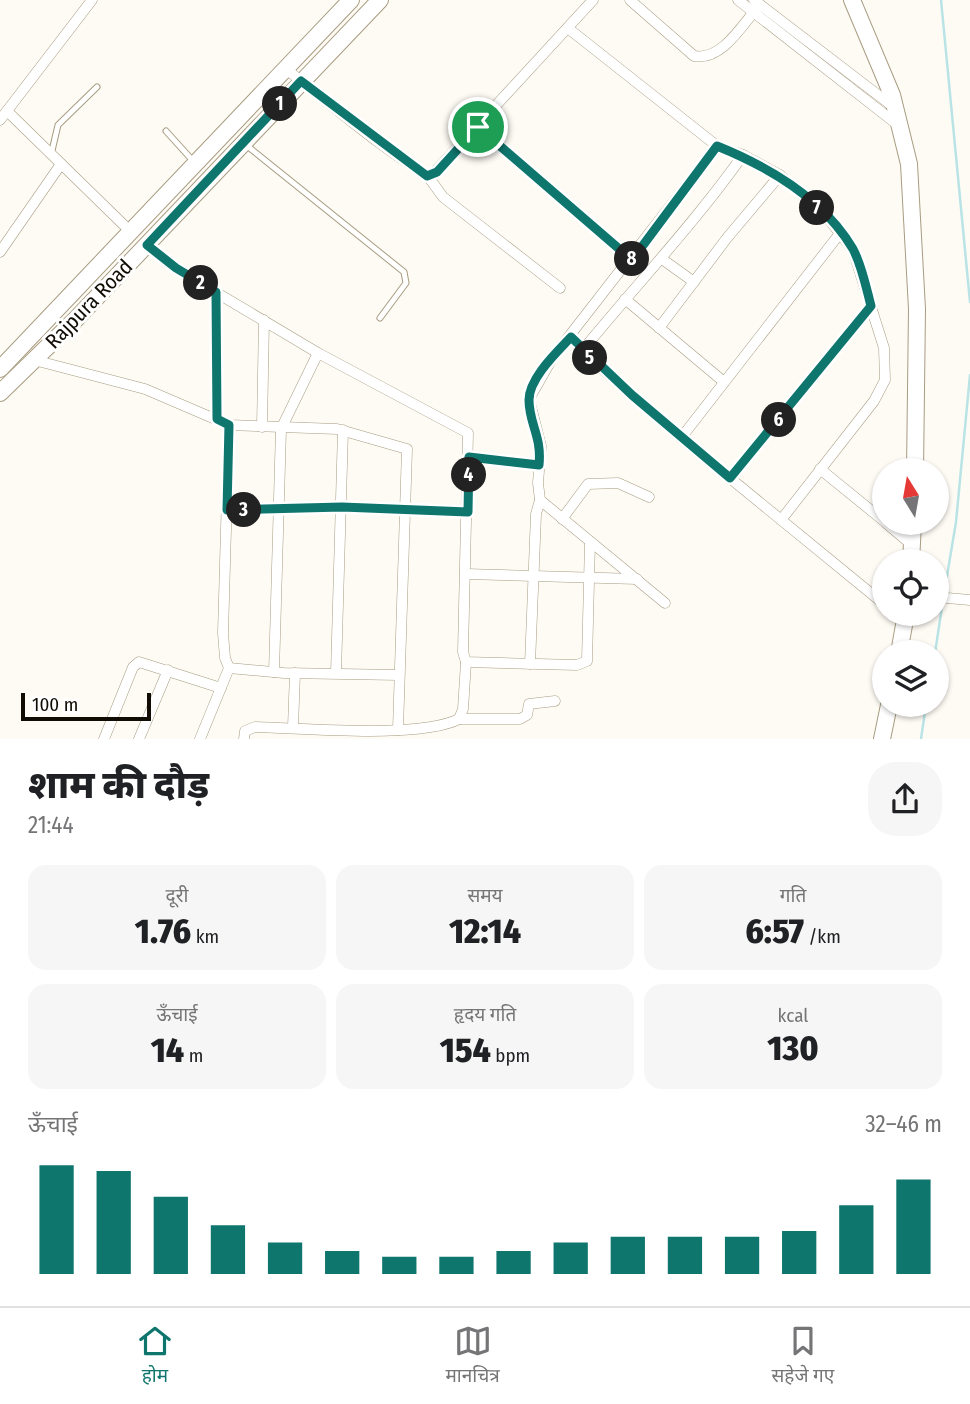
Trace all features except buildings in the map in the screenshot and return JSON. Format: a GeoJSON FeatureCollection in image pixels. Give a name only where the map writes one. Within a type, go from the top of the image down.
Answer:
{"type":"FeatureCollection","features":[{"type":"Feature","properties":{"kind":"main road","name":"Rajpura Road"},"geometry":{"type":"LineString","coordinates":[[0,369],[351,0]]}},
{"type":"Feature","properties":{"kind":"main road","name":"Rajpura Road"},"geometry":{"type":"LineString","coordinates":[[0,393],[147,245],[380,0]]}},
{"type":"Feature","properties":{"kind":"main road"},"geometry":{"type":"LineString","coordinates":[[852,0],[882,66],[901,127],[909,164],[915,239],[915,458]]}},
{"type":"Feature","properties":{"kind":"main road"},"geometry":{"type":"LineString","coordinates":[[912,536],[912,549]]}},
{"type":"Feature","properties":{"kind":"main road"},"geometry":{"type":"LineString","coordinates":[[882,739],[887,717]]}},
{"type":"Feature","properties":{"kind":"street"},"geometry":{"type":"LineString","coordinates":[[92,0],[4,116],[61,164],[132,233]]}},
{"type":"Feature","properties":{"kind":"street"},"geometry":{"type":"LineString","coordinates":[[427,176],[437,172],[593,0]]}},
{"type":"Feature","properties":{"kind":"street"},"geometry":{"type":"LineString","coordinates":[[630,0],[694,56],[705,58],[716,54],[755,5]]}},
{"type":"Feature","properties":{"kind":"street"},"geometry":{"type":"LineString","coordinates":[[738,0],[755,5],[901,127]]}},
{"type":"Feature","properties":{"kind":"street"},"geometry":{"type":"LineString","coordinates":[[569,29],[717,146],[743,155],[780,175],[841,232],[853,250],[884,348],[885,380],[874,401],[781,520]]}},
{"type":"Feature","properties":{"kind":"street"},"geometry":{"type":"LineString","coordinates":[[824,61],[896,109]]}},
{"type":"Feature","properties":{"kind":"street"},"geometry":{"type":"LineString","coordinates":[[286,69],[427,176],[443,197],[561,288]]}},
{"type":"Feature","properties":{"kind":"street"},"geometry":{"type":"LineString","coordinates":[[478,127],[632,260]]}},
{"type":"Feature","properties":{"kind":"street"},"geometry":{"type":"LineString","coordinates":[[530,664],[541,446],[530,407],[530,391],[717,146]]}},
{"type":"Feature","properties":{"kind":"street"},"geometry":{"type":"LineString","coordinates":[[582,351],[662,259],[743,155]]}},
{"type":"Feature","properties":{"kind":"street"},"geometry":{"type":"LineString","coordinates":[[0,252],[61,164]]}},
{"type":"Feature","properties":{"kind":"street"},"geometry":{"type":"LineString","coordinates":[[659,328],[780,175]]}},
{"type":"Feature","properties":{"kind":"street"},"geometry":{"type":"LineString","coordinates":[[681,438],[841,232]]}},
{"type":"Feature","properties":{"kind":"street"},"geometry":{"type":"LineString","coordinates":[[147,245],[176,268],[318,353],[464,428],[469,436],[463,652],[466,662],[463,709],[459,719]]}},
{"type":"Feature","properties":{"kind":"street"},"geometry":{"type":"LineString","coordinates":[[662,259],[694,282]]}},
{"type":"Feature","properties":{"kind":"street"},"geometry":{"type":"LineString","coordinates":[[216,292],[217,419]]}},
{"type":"Feature","properties":{"kind":"street"},"geometry":{"type":"LineString","coordinates":[[625,299],[724,382]]}},
{"type":"Feature","properties":{"kind":"street"},"geometry":{"type":"LineString","coordinates":[[730,478],[871,306]]}},
{"type":"Feature","properties":{"kind":"street"},"geometry":{"type":"LineString","coordinates":[[262,428],[264,320]]}},
{"type":"Feature","properties":{"kind":"street"},"geometry":{"type":"LineString","coordinates":[[571,337],[582,351],[681,438],[872,594]]}},
{"type":"Feature","properties":{"kind":"street"},"geometry":{"type":"LineString","coordinates":[[274,672],[281,429],[318,353]]}},
{"type":"Feature","properties":{"kind":"street"},"geometry":{"type":"LineString","coordinates":[[34,360],[145,389],[229,425],[344,430],[407,449],[409,457],[398,730]]}},
{"type":"Feature","properties":{"kind":"street"},"geometry":{"type":"LineString","coordinates":[[201,739],[229,668],[223,633],[229,425]]}},
{"type":"Feature","properties":{"kind":"street"},"geometry":{"type":"LineString","coordinates":[[336,673],[344,430]]}},
{"type":"Feature","properties":{"kind":"street"},"geometry":{"type":"LineString","coordinates":[[469,457],[539,465]]}},
{"type":"Feature","properties":{"kind":"street"},"geometry":{"type":"LineString","coordinates":[[820,469],[872,511]]}},
{"type":"Feature","properties":{"kind":"street"},"geometry":{"type":"LineString","coordinates":[[562,519],[588,484],[618,483],[649,497]]}},
{"type":"Feature","properties":{"kind":"street"},"geometry":{"type":"LineString","coordinates":[[540,500],[665,603]]}},
{"type":"Feature","properties":{"kind":"street"},"geometry":{"type":"LineString","coordinates":[[227,510],[342,507],[468,512]]}},
{"type":"Feature","properties":{"kind":"street"},"geometry":{"type":"LineString","coordinates":[[901,536],[912,545]]}},
{"type":"Feature","properties":{"kind":"street"},"geometry":{"type":"LineString","coordinates":[[466,662],[578,665],[587,661],[590,542]]}},
{"type":"Feature","properties":{"kind":"street"},"geometry":{"type":"LineString","coordinates":[[466,574],[638,579]]}},
{"type":"Feature","properties":{"kind":"street"},"geometry":{"type":"LineString","coordinates":[[949,598],[970,600]]}},
{"type":"Feature","properties":{"kind":"street"},"geometry":{"type":"LineString","coordinates":[[104,739],[136,664],[144,662],[221,688]]}},
{"type":"Feature","properties":{"kind":"street"},"geometry":{"type":"LineString","coordinates":[[229,668],[295,673],[399,675]]}},
{"type":"Feature","properties":{"kind":"street"},"geometry":{"type":"LineString","coordinates":[[139,739],[168,670]]}},
{"type":"Feature","properties":{"kind":"street"},"geometry":{"type":"LineString","coordinates":[[293,727],[295,673]]}},
{"type":"Feature","properties":{"kind":"street"},"geometry":{"type":"LineString","coordinates":[[244,739],[245,730],[250,728],[293,727],[398,730],[421,735],[459,719],[520,719],[527,715],[529,704],[555,701]]}},
{"type":"Feature","properties":{"kind":"lane"},"geometry":{"type":"LineString","coordinates":[[51,155],[58,125],[97,87]]}},
{"type":"Feature","properties":{"kind":"lane"},"geometry":{"type":"LineString","coordinates":[[166,131],[196,165]]}},
{"type":"Feature","properties":{"kind":"lane"},"geometry":{"type":"LineString","coordinates":[[244,143],[404,272],[406,283],[380,318]]}},
{"type":"Feature","properties":{"kind":"waterway"},"geometry":{"type":"LineString","coordinates":[[941,0],[970,302]]}},
{"type":"Feature","properties":{"kind":"waterway"},"geometry":{"type":"LineString","coordinates":[[949,564],[956,522],[970,375]]}},
{"type":"Feature","properties":{"kind":"waterway"},"geometry":{"type":"LineString","coordinates":[[937,640],[939,626]]}},
{"type":"Feature","properties":{"kind":"waterway"},"geometry":{"type":"LineString","coordinates":[[921,739],[924,717]]}},
{"type":"Feature","properties":{"kind":"route"},"geometry":{"type":"LineString","coordinates":[[301,81],[427,176],[437,172],[478,127],[632,260],[717,146],[743,155],[780,175],[841,232],[853,250],[871,306],[730,478],[582,351],[571,337],[553,357],[530,391],[530,407],[541,446],[539,465],[469,457],[468,512],[342,507],[227,510],[229,425],[217,419],[216,292],[176,268],[147,245],[301,81]]}}]}
